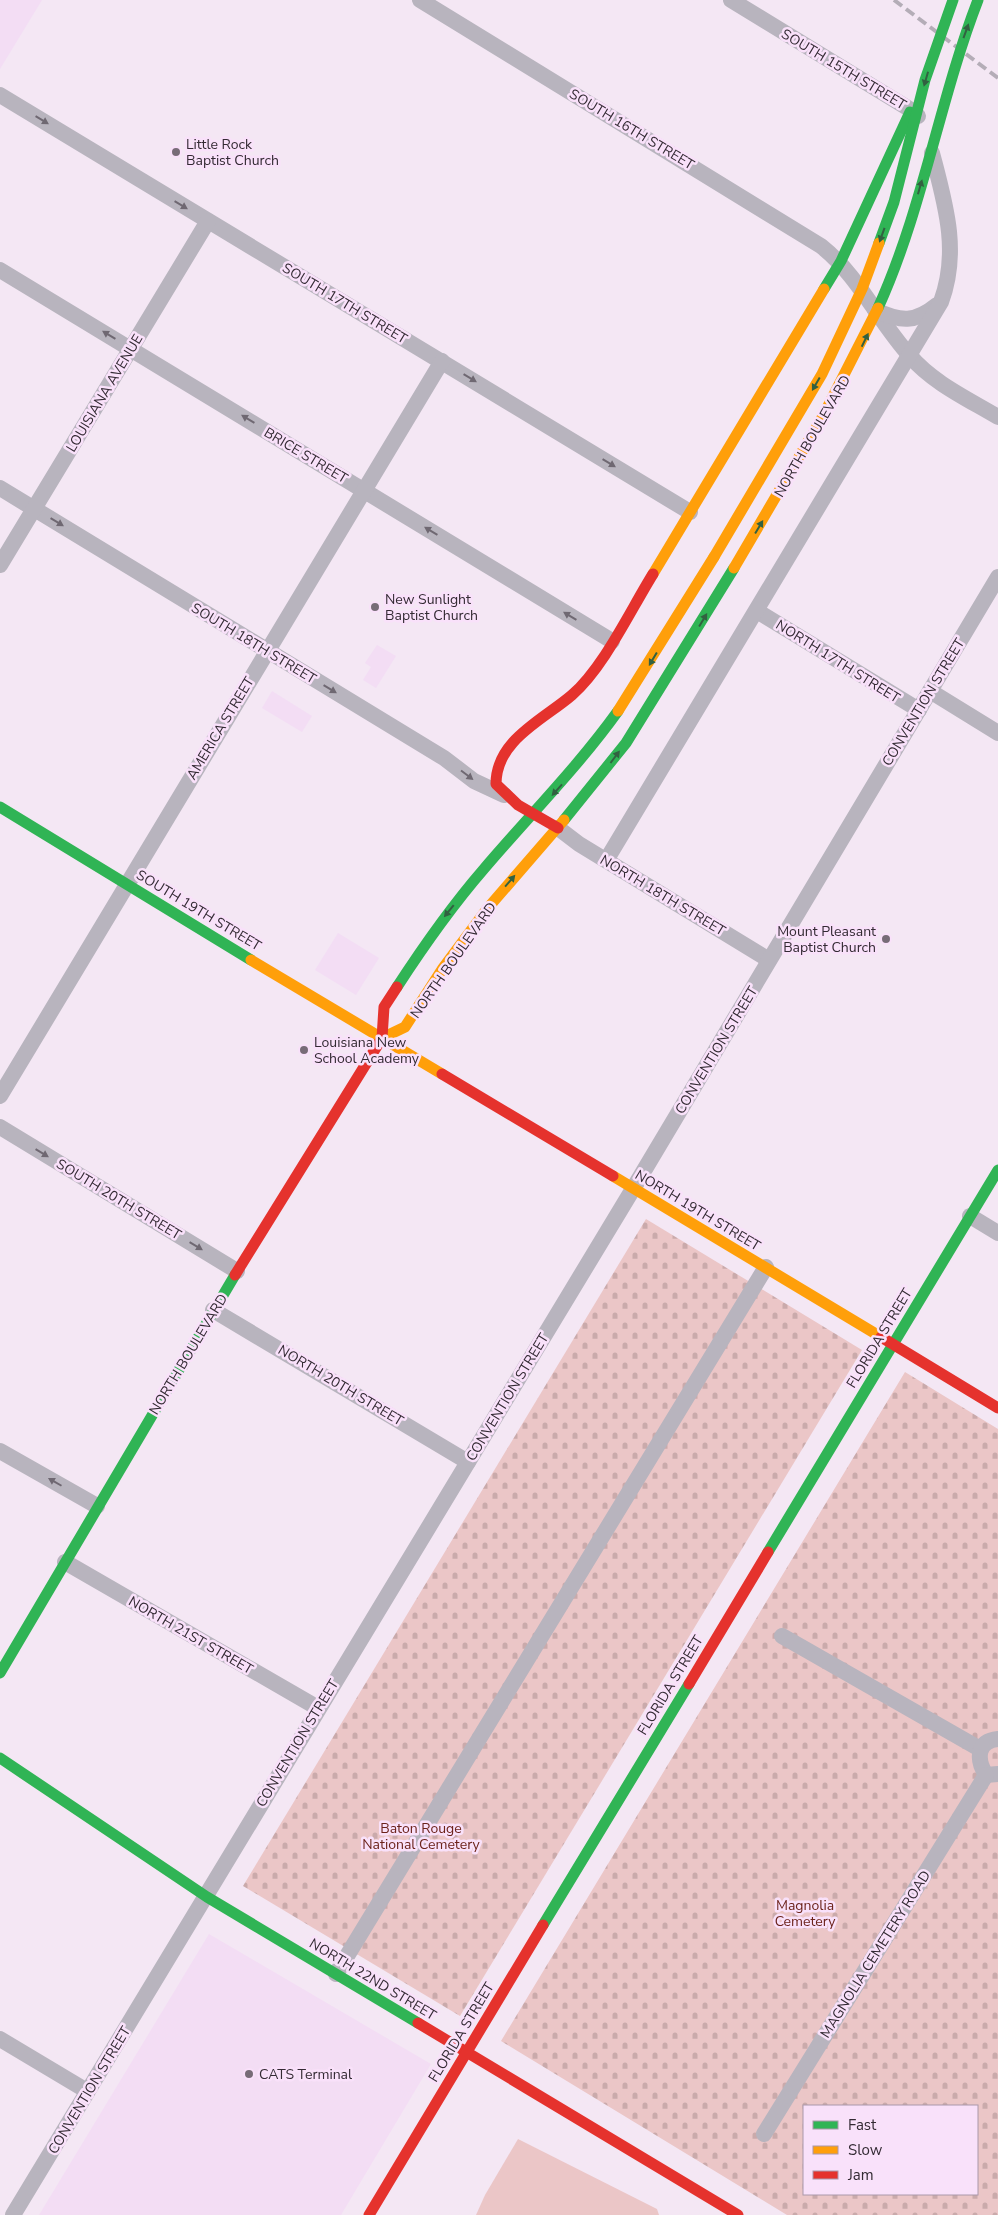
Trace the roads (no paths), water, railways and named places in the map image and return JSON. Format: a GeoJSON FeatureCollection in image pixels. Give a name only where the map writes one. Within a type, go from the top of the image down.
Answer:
{"type":"FeatureCollection","features":[{"type":"Feature","properties":{"kind":"street","name":"SOUTH 16TH STREET"},"geometry":{"type":"LineString","coordinates":[[420,0],[809,237],[841,261],[910,356],[937,380],[998,417]]}},
{"type":"Feature","properties":{"kind":"street","name":"SOUTH 15TH STREET"},"geometry":{"type":"LineString","coordinates":[[731,0],[911,110],[918,117],[932,154],[952,252],[950,272],[941,302],[910,356]]}},
{"type":"Feature","properties":{"kind":"street","name":"NORTH BOULEVARD"},"geometry":{"type":"LineString","coordinates":[[0,1673],[213,1310],[382,1038],[384,1007],[423,946],[481,872],[588,753],[630,695],[822,374],[856,303],[894,202],[926,80],[953,0]]}},
{"type":"Feature","properties":{"kind":"street","name":"NORTH BOULEVARD"},"geometry":{"type":"LineString","coordinates":[[382,1038],[405,1027],[443,968],[487,909],[558,828],[626,743],[671,673],[833,401],[868,332],[899,256],[946,93],[978,0]]}},
{"type":"Feature","properties":{"kind":"street","name":"SOUTH 17TH STREET"},"geometry":{"type":"LineString","coordinates":[[0,95],[690,512]]}},
{"type":"Feature","properties":{"kind":"street"},"geometry":{"type":"LineString","coordinates":[[558,828],[508,798],[496,784],[495,772],[499,760],[515,740],[587,680],[612,641],[841,261],[911,110]]}},
{"type":"Feature","properties":{"kind":"street","name":"LOUISIANA AVENUE"},"geometry":{"type":"LineString","coordinates":[[0,565],[208,221]]}},
{"type":"Feature","properties":{"kind":"street","name":"BRICE STREET"},"geometry":{"type":"LineString","coordinates":[[0,270],[612,641]]}},
{"type":"Feature","properties":{"kind":"street"},"geometry":{"type":"LineString","coordinates":[[876,310],[893,317],[918,318],[941,302]]}},
{"type":"Feature","properties":{"kind":"street"},"geometry":{"type":"LineString","coordinates":[[607,859],[910,356]]}},
{"type":"Feature","properties":{"kind":"street","name":"AMERICA STREET"},"geometry":{"type":"LineString","coordinates":[[0,1096],[442,361]]}},
{"type":"Feature","properties":{"kind":"street","name":"SOUTH 18TH STREET"},"geometry":{"type":"LineString","coordinates":[[0,488],[444,758],[474,780],[508,798]]}},
{"type":"Feature","properties":{"kind":"street","name":"CONVENTION STREET"},"geometry":{"type":"LineString","coordinates":[[13,2215],[633,1189],[998,577]]}},
{"type":"Feature","properties":{"kind":"street","name":"NORTH 17TH STREET"},"geometry":{"type":"LineString","coordinates":[[757,611],[918,710]]}},
{"type":"Feature","properties":{"kind":"street"},"geometry":{"type":"LineString","coordinates":[[930,691],[998,733]]}},
{"type":"Feature","properties":{"kind":"street","name":"SOUTH 19TH STREET"},"geometry":{"type":"LineString","coordinates":[[0,807],[382,1038]]}},
{"type":"Feature","properties":{"kind":"street","name":"NORTH 18TH STREET"},"geometry":{"type":"LineString","coordinates":[[558,828],[579,844],[607,859],[769,960]]}},
{"type":"Feature","properties":{"kind":"street","name":"NORTH 19TH STREET"},"geometry":{"type":"LineString","coordinates":[[382,1038],[894,1343],[998,1408]]}},
{"type":"Feature","properties":{"kind":"street","name":"SOUTH 20TH STREET"},"geometry":{"type":"LineString","coordinates":[[0,1127],[237,1271]]}},
{"type":"Feature","properties":{"kind":"street","name":"FLORIDA STREET"},"geometry":{"type":"LineString","coordinates":[[369,2215],[998,1170]]}},
{"type":"Feature","properties":{"kind":"street"},"geometry":{"type":"LineString","coordinates":[[970,1216],[998,1233]]}},
{"type":"Feature","properties":{"kind":"street"},"geometry":{"type":"LineString","coordinates":[[336,1974],[766,1268]]}},
{"type":"Feature","properties":{"kind":"street","name":"NORTH 20TH STREET"},"geometry":{"type":"LineString","coordinates":[[213,1310],[468,1462]]}},
{"type":"Feature","properties":{"kind":"street"},"geometry":{"type":"LineString","coordinates":[[0,1451],[97,1506]]}},
{"type":"Feature","properties":{"kind":"street","name":"NORTH 21ST STREET"},"geometry":{"type":"LineString","coordinates":[[65,1562],[318,1708]]}},
{"type":"Feature","properties":{"kind":"street"},"geometry":{"type":"LineString","coordinates":[[782,1636],[980,1749],[987,1742],[998,1739]]}},
{"type":"Feature","properties":{"kind":"street","name":"MAGNOLIA CEMETERY ROAD"},"geometry":{"type":"LineString","coordinates":[[764,2134],[992,1774],[978,1759],[980,1749]]}},
{"type":"Feature","properties":{"kind":"street","name":"NORTH 22ND STREET"},"geometry":{"type":"LineString","coordinates":[[0,1758],[207,1896],[738,2215]]}},
{"type":"Feature","properties":{"kind":"street"},"geometry":{"type":"LineString","coordinates":[[0,2039],[87,2091]]}},
{"type":"Feature","properties":{"kind":"railway"},"geometry":{"type":"LineString","coordinates":[[894,0],[998,78]]}},
{"type":"Feature","properties":{"kind":"place","name":"Little Rock Baptist Church"},"geometry":{"type":"Point","coordinates":[176,152]}},
{"type":"Feature","properties":{"kind":"place","name":"New Sunlight Baptist Church"},"geometry":{"type":"Point","coordinates":[375,607]}},
{"type":"Feature","properties":{"kind":"place","name":"Mount Pleasant Baptist Church"},"geometry":{"type":"Point","coordinates":[886,939]}},
{"type":"Feature","properties":{"kind":"place","name":"Louisiana New School Academy"},"geometry":{"type":"Point","coordinates":[304,1050]}},
{"type":"Feature","properties":{"kind":"place","name":"CATS Terminal"},"geometry":{"type":"Point","coordinates":[249,2074]}},
{"type":"Feature","properties":{"kind":"park label","name":"Baton Rouge National Cemetery"},"geometry":{"type":"Point","coordinates":[421,1836]}},
{"type":"Feature","properties":{"kind":"park label","name":"Magnolia Cemetery"},"geometry":{"type":"Point","coordinates":[805,1914]}}]}
